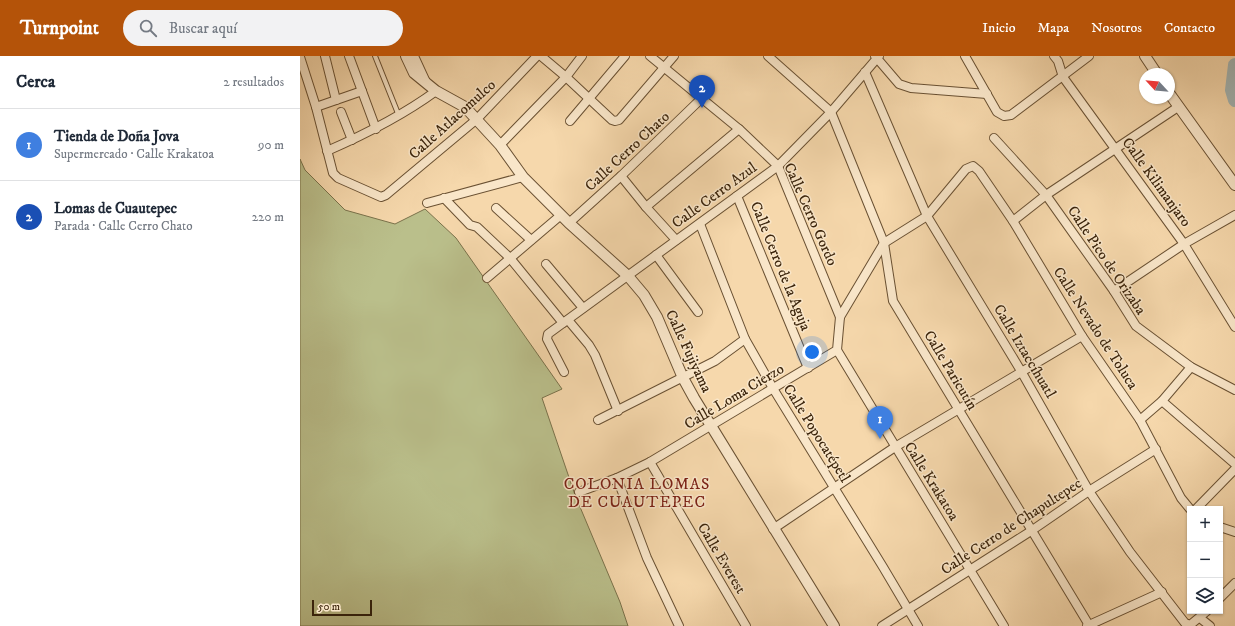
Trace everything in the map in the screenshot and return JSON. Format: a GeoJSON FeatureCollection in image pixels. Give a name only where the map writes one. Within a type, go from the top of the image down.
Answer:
{"type":"FeatureCollection","features":[{"type":"Feature","properties":{"kind":"street"},"geometry":{"type":"LineString","coordinates":[[325,56],[336,100]]}},
{"type":"Feature","properties":{"kind":"street"},"geometry":{"type":"LineString","coordinates":[[349,56],[376,129]]}},
{"type":"Feature","properties":{"kind":"street","name":"Calle Fujiyama"},"geometry":{"type":"LineString","coordinates":[[406,56],[414,73],[436,90],[460,103],[477,119],[500,145],[523,177],[569,223],[628,276],[644,295],[657,317],[683,378],[710,425],[834,626]]}},
{"type":"Feature","properties":{"kind":"street"},"geometry":{"type":"LineString","coordinates":[[414,56],[427,82]]}},
{"type":"Feature","properties":{"kind":"street","name":"Calle Atlacomulco"},"geometry":{"type":"LineString","coordinates":[[327,151],[333,173],[338,178],[381,197],[386,195],[477,119],[537,56]]}},
{"type":"Feature","properties":{"kind":"street"},"geometry":{"type":"LineString","coordinates":[[541,56],[590,98],[612,120],[615,121],[619,120],[674,56]]}},
{"type":"Feature","properties":{"kind":"street"},"geometry":{"type":"LineString","coordinates":[[500,145],[566,77],[582,56]]}},
{"type":"Feature","properties":{"kind":"street"},"geometry":{"type":"LineString","coordinates":[[570,121],[626,56]]}},
{"type":"Feature","properties":{"kind":"street","name":"Calle Cerro Gordo"},"geometry":{"type":"LineString","coordinates":[[650,56],[739,129],[778,166],[840,317]]}},
{"type":"Feature","properties":{"kind":"street"},"geometry":{"type":"LineString","coordinates":[[768,56],[831,112]]}},
{"type":"Feature","properties":{"kind":"street"},"geometry":{"type":"LineString","coordinates":[[965,56],[998,112],[1004,116],[1011,115],[1089,56]]}},
{"type":"Feature","properties":{"kind":"street","name":"Calle Kilimanjaro"},"geometry":{"type":"LineString","coordinates":[[1054,56],[1058,61],[1063,77],[1116,148],[1184,244],[1235,327]]}},
{"type":"Feature","properties":{"kind":"street"},"geometry":{"type":"LineString","coordinates":[[1145,56],[1153,68]]}},
{"type":"Feature","properties":{"kind":"street"},"geometry":{"type":"LineString","coordinates":[[300,57],[316,107],[327,151],[376,129],[399,116],[436,90]]}},
{"type":"Feature","properties":{"kind":"street"},"geometry":{"type":"LineString","coordinates":[[877,57],[899,84],[911,88],[987,94]]}},
{"type":"Feature","properties":{"kind":"street","name":"Calle Cerro Azul"},"geometry":{"type":"LineString","coordinates":[[564,372],[547,336],[656,254],[700,224],[778,166],[831,112],[877,57]]}},
{"type":"Feature","properties":{"kind":"street","name":"Calle Iztaccíhuatl"},"geometry":{"type":"LineString","coordinates":[[865,72],[927,216],[1021,371],[1089,491],[1130,552],[1185,623],[1190,625],[1200,618]]}},
{"type":"Feature","properties":{"kind":"street"},"geometry":{"type":"LineString","coordinates":[[316,107],[362,91]]}},
{"type":"Feature","properties":{"kind":"street","name":"Calle Cerro Chato"},"geometry":{"type":"LineString","coordinates":[[569,223],[621,176],[702,98]]}},
{"type":"Feature","properties":{"kind":"street"},"geometry":{"type":"LineString","coordinates":[[1175,102],[1235,185]]}},
{"type":"Feature","properties":{"kind":"street"},"geometry":{"type":"LineString","coordinates":[[1014,221],[1046,195],[1178,107]]}},
{"type":"Feature","properties":{"kind":"street"},"geometry":{"type":"LineString","coordinates":[[341,112],[352,140]]}},
{"type":"Feature","properties":{"kind":"street","name":"Calle Paricutín"},"geometry":{"type":"LineString","coordinates":[[831,112],[884,243],[893,301],[958,411],[1021,511],[1031,531],[1088,625]]}},
{"type":"Feature","properties":{"kind":"street"},"geometry":{"type":"LineString","coordinates":[[646,207],[739,129]]}},
{"type":"Feature","properties":{"kind":"street","name":"Calle Pico de Orizaba"},"geometry":{"type":"LineString","coordinates":[[994,138],[1046,195],[1114,291],[1136,326],[1191,367],[1235,390]]}},
{"type":"Feature","properties":{"kind":"street","name":"Calle Nevado de Toluca"},"geometry":{"type":"LineString","coordinates":[[927,216],[966,169],[973,166],[980,170],[1014,221],[1082,336],[1140,420],[1181,498],[1188,506]]}},
{"type":"Feature","properties":{"kind":"street"},"geometry":{"type":"LineString","coordinates":[[621,176],[646,207],[676,240]]}},
{"type":"Feature","properties":{"kind":"street"},"geometry":{"type":"LineString","coordinates":[[427,203],[523,177]]}},
{"type":"Feature","properties":{"kind":"street","name":"Calle Cerro de la Aguja"},"geometry":{"type":"LineString","coordinates":[[737,196],[808,368]]}},
{"type":"Feature","properties":{"kind":"street"},"geometry":{"type":"LineString","coordinates":[[444,198],[470,225],[477,228],[510,258],[589,345],[595,355],[618,410]]}},
{"type":"Feature","properties":{"kind":"street"},"geometry":{"type":"LineString","coordinates":[[496,208],[531,240]]}},
{"type":"Feature","properties":{"kind":"street"},"geometry":{"type":"LineString","coordinates":[[487,278],[561,215]]}},
{"type":"Feature","properties":{"kind":"street"},"geometry":{"type":"LineString","coordinates":[[1114,291],[1184,244],[1235,215]]}},
{"type":"Feature","properties":{"kind":"street"},"geometry":{"type":"LineString","coordinates":[[837,350],[840,317],[884,243],[927,216]]}},
{"type":"Feature","properties":{"kind":"street","name":"Calle Popocatépetl"},"geometry":{"type":"LineString","coordinates":[[700,224],[745,339],[774,390],[918,626]]}},
{"type":"Feature","properties":{"kind":"street"},"geometry":{"type":"LineString","coordinates":[[656,254],[698,312]]}},
{"type":"Feature","properties":{"kind":"street"},"geometry":{"type":"LineString","coordinates":[[546,264],[583,308]]}},
{"type":"Feature","properties":{"kind":"street"},"geometry":{"type":"LineString","coordinates":[[774,528],[895,447],[958,411],[1021,371],[1082,336]]}},
{"type":"Feature","properties":{"kind":"street","name":"Calle Fujiyama"},"geometry":{"type":"LineString","coordinates":[[598,420],[683,378],[715,360],[745,339]]}},
{"type":"Feature","properties":{"kind":"street","name":"Calle Loma Cierzo"},"geometry":{"type":"LineString","coordinates":[[579,492],[617,478],[650,462],[710,425],[774,390],[837,350]]}},
{"type":"Feature","properties":{"kind":"street","name":"Calle Krakatoa"},"geometry":{"type":"LineString","coordinates":[[837,350],[1004,626]]}},
{"type":"Feature","properties":{"kind":"street"},"geometry":{"type":"LineString","coordinates":[[1140,420],[1162,401],[1191,367]]}},
{"type":"Feature","properties":{"kind":"street"},"geometry":{"type":"LineString","coordinates":[[1162,401],[1235,464]]}},
{"type":"Feature","properties":{"kind":"street","name":"Calle Cerro de Chapultepec"},"geometry":{"type":"LineString","coordinates":[[882,626],[971,570],[1089,491],[1156,449]]}},
{"type":"Feature","properties":{"kind":"street","name":"Calle Everest"},"geometry":{"type":"LineString","coordinates":[[650,462],[746,626]]}},
{"type":"Feature","properties":{"kind":"street"},"geometry":{"type":"LineString","coordinates":[[1199,506],[1235,469]]}},
{"type":"Feature","properties":{"kind":"street"},"geometry":{"type":"LineString","coordinates":[[617,478],[647,558],[679,626]]}},
{"type":"Feature","properties":{"kind":"street"},"geometry":{"type":"LineString","coordinates":[[1223,528],[1235,532]]}},
{"type":"Feature","properties":{"kind":"street"},"geometry":{"type":"LineString","coordinates":[[1223,595],[1235,583]]}},
{"type":"Feature","properties":{"kind":"street"},"geometry":{"type":"LineString","coordinates":[[1088,625],[1162,592]]}},
{"type":"Feature","properties":{"kind":"street"},"geometry":{"type":"LineString","coordinates":[[1204,614],[1200,618],[1210,626]]}},
{"type":"Feature","properties":{"kind":"lane"},"geometry":{"type":"LineString","coordinates":[[375,56],[399,116]]}},
{"type":"Feature","properties":{"kind":"green space"},"geometry":{"type":"Polygon","coordinates":[[[300,159],[305,170],[345,210],[395,224],[425,209],[456,238],[562,389],[542,398],[575,495],[620,602],[628,626],[300,626],[300,159]]]}},
{"type":"Feature","properties":{"kind":"waterway"},"geometry":{"type":"LineString","coordinates":[[1235,65],[1232,90],[1235,100]]}},
{"type":"Feature","properties":{"kind":"place","name":"Lomas de Cuautepec"},"geometry":{"type":"Point","coordinates":[702,108]}},
{"type":"Feature","properties":{"kind":"place","name":"Tienda de Doña Jova"},"geometry":{"type":"Point","coordinates":[880,439]}},
{"type":"Feature","properties":{"kind":"district","name":"COLONIA LOMAS DE CUAUTEPEC"},"geometry":{"type":"Point","coordinates":[637,492]}}]}
